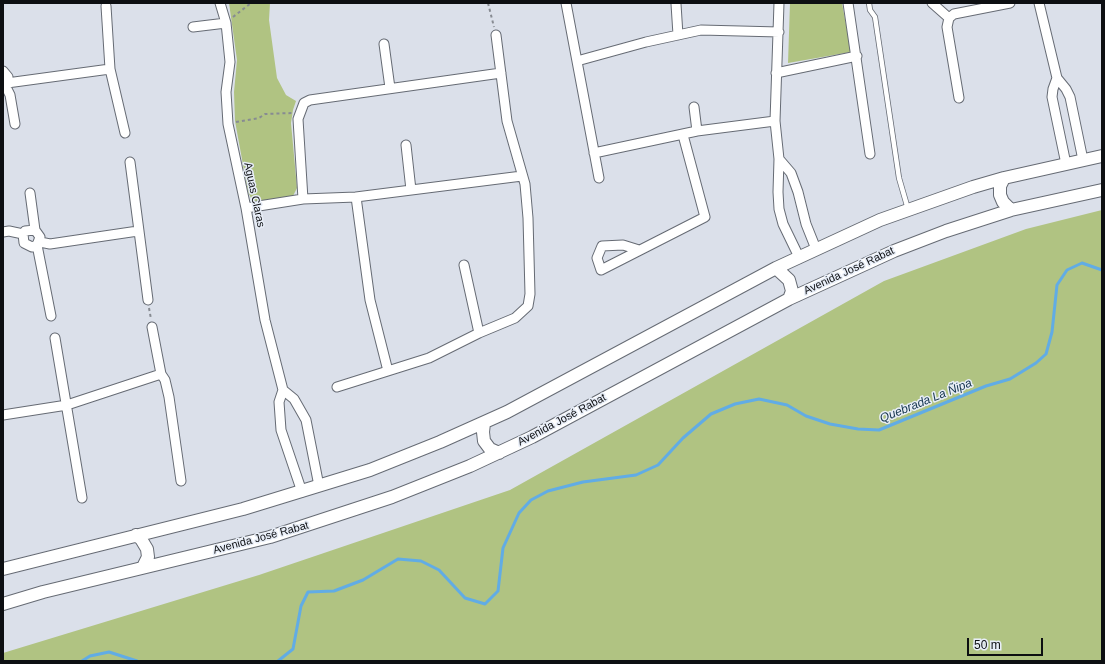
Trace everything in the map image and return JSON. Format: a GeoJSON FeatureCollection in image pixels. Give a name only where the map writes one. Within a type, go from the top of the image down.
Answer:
{"type":"FeatureCollection","features":[{"type":"Feature","properties":{"kind":"street","name":"Aguas Claras"},"geometry":{"type":"LineString","coordinates":[[220,3],[226,23],[230,62],[226,92],[228,124],[246,208],[264,320],[283,390],[279,402],[281,430],[302,492]]}},
{"type":"Feature","properties":{"kind":"street"},"geometry":{"type":"LineString","coordinates":[[566,3],[598,178]]}},
{"type":"Feature","properties":{"kind":"street"},"geometry":{"type":"LineString","coordinates":[[780,3],[775,121],[779,159],[779,209],[783,224],[799,257]]}},
{"type":"Feature","properties":{"kind":"street"},"geometry":{"type":"LineString","coordinates":[[848,3],[857,56],[870,154]]}},
{"type":"Feature","properties":{"kind":"street"},"geometry":{"type":"LineString","coordinates":[[932,3],[949,18]]}},
{"type":"Feature","properties":{"kind":"street"},"geometry":{"type":"LineString","coordinates":[[959,98],[947,27],[949,18],[954,14],[1010,3]]}},
{"type":"Feature","properties":{"kind":"street"},"geometry":{"type":"LineString","coordinates":[[1039,3],[1057,78],[1066,89],[1070,97],[1084,160]]}},
{"type":"Feature","properties":{"kind":"street"},"geometry":{"type":"LineString","coordinates":[[676,4],[678,35]]}},
{"type":"Feature","properties":{"kind":"street"},"geometry":{"type":"LineString","coordinates":[[106,6],[110,69],[125,133]]}},
{"type":"Feature","properties":{"kind":"street"},"geometry":{"type":"LineString","coordinates":[[193,27],[226,23]]}},
{"type":"Feature","properties":{"kind":"street"},"geometry":{"type":"LineString","coordinates":[[576,61],[700,30],[779,32]]}},
{"type":"Feature","properties":{"kind":"street"},"geometry":{"type":"LineString","coordinates":[[337,387],[429,358],[479,333],[515,318],[524,312],[530,301],[528,218],[525,184],[507,120],[496,35]]}},
{"type":"Feature","properties":{"kind":"street"},"geometry":{"type":"LineString","coordinates":[[384,44],[390,88]]}},
{"type":"Feature","properties":{"kind":"street"},"geometry":{"type":"LineString","coordinates":[[776,73],[857,56]]}},
{"type":"Feature","properties":{"kind":"street"},"geometry":{"type":"LineString","coordinates":[[5,85],[110,69]]}},
{"type":"Feature","properties":{"kind":"street"},"geometry":{"type":"LineString","coordinates":[[3,71],[7,74],[5,85],[10,95],[15,124]]}},
{"type":"Feature","properties":{"kind":"street"},"geometry":{"type":"LineString","coordinates":[[303,199],[298,119],[304,103],[310,100],[501,73]]}},
{"type":"Feature","properties":{"kind":"street"},"geometry":{"type":"LineString","coordinates":[[1057,78],[1052,89],[1052,97],[1066,164]]}},
{"type":"Feature","properties":{"kind":"street"},"geometry":{"type":"LineString","coordinates":[[694,108],[696,131]]}},
{"type":"Feature","properties":{"kind":"street"},"geometry":{"type":"LineString","coordinates":[[594,153],[696,131],[775,121]]}},
{"type":"Feature","properties":{"kind":"street"},"geometry":{"type":"LineString","coordinates":[[639,250],[705,216],[683,135]]}},
{"type":"Feature","properties":{"kind":"street"},"geometry":{"type":"LineString","coordinates":[[406,145],[411,190]]}},
{"type":"Feature","properties":{"kind":"street"},"geometry":{"type":"LineString","coordinates":[[3,569],[136,535],[215,517],[302,492],[370,470],[484,422],[542,394],[776,268],[908,209],[1004,178],[1102,156]]}},
{"type":"Feature","properties":{"kind":"street"},"geometry":{"type":"LineString","coordinates":[[779,159],[791,173],[798,192],[806,224],[816,249]]}},
{"type":"Feature","properties":{"kind":"street"},"geometry":{"type":"LineString","coordinates":[[130,162],[148,300]]}},
{"type":"Feature","properties":{"kind":"street"},"geometry":{"type":"LineString","coordinates":[[246,208],[303,199],[356,197],[522,176]]}},
{"type":"Feature","properties":{"kind":"street"},"geometry":{"type":"LineString","coordinates":[[1004,178],[1000,186],[1000,195],[1003,202],[1010,210]]}},
{"type":"Feature","properties":{"kind":"street","name":"Avenida José Rabat"},"geometry":{"type":"LineString","coordinates":[[3,604],[307,526],[392,497],[464,469],[498,453],[552,426],[789,299],[867,262],[922,239],[1010,210],[1102,190]]}},
{"type":"Feature","properties":{"kind":"street"},"geometry":{"type":"LineString","coordinates":[[30,193],[34,230],[40,237],[38,243],[50,316]]}},
{"type":"Feature","properties":{"kind":"street"},"geometry":{"type":"LineString","coordinates":[[356,197],[370,300],[388,371]]}},
{"type":"Feature","properties":{"kind":"street"},"geometry":{"type":"LineString","coordinates":[[3,232],[9,231],[22,234],[25,231],[34,230]]}},
{"type":"Feature","properties":{"kind":"street"},"geometry":{"type":"LineString","coordinates":[[22,234],[24,243],[28,246],[38,243],[50,244],[138,231]]}},
{"type":"Feature","properties":{"kind":"street"},"geometry":{"type":"LineString","coordinates":[[464,265],[479,333]]}},
{"type":"Feature","properties":{"kind":"street"},"geometry":{"type":"LineString","coordinates":[[776,268],[789,280],[792,291],[789,299]]}},
{"type":"Feature","properties":{"kind":"street"},"geometry":{"type":"LineString","coordinates":[[152,327],[161,374],[165,380],[169,397],[181,481]]}},
{"type":"Feature","properties":{"kind":"street"},"geometry":{"type":"LineString","coordinates":[[55,338],[82,498]]}},
{"type":"Feature","properties":{"kind":"street"},"geometry":{"type":"LineString","coordinates":[[3,416],[67,405],[161,374]]}},
{"type":"Feature","properties":{"kind":"street","name":"Aguas Claras"},"geometry":{"type":"LineString","coordinates":[[283,390],[294,399],[306,420],[320,486]]}},
{"type":"Feature","properties":{"kind":"street"},"geometry":{"type":"LineString","coordinates":[[484,422],[484,441],[490,449],[498,453]]}},
{"type":"Feature","properties":{"kind":"street"},"geometry":{"type":"LineString","coordinates":[[136,535],[141,539],[147,549],[148,557],[143,567]]}},
{"type":"Feature","properties":{"kind":"lane"},"geometry":{"type":"LineString","coordinates":[[869,3],[870,10],[875,17],[899,178],[908,209]]}},
{"type":"Feature","properties":{"kind":"path"},"geometry":{"type":"LineString","coordinates":[[226,23],[250,3]]}},
{"type":"Feature","properties":{"kind":"path"},"geometry":{"type":"LineString","coordinates":[[488,3],[496,35]]}},
{"type":"Feature","properties":{"kind":"path"},"geometry":{"type":"LineString","coordinates":[[228,124],[259,118],[265,114],[299,113]]}},
{"type":"Feature","properties":{"kind":"path"},"geometry":{"type":"LineString","coordinates":[[148,300],[152,327]]}},
{"type":"Feature","properties":{"kind":"green space"},"geometry":{"type":"Polygon","coordinates":[[[229,3],[270,3],[269,20],[277,78],[286,95],[296,101],[291,123],[297,188],[293,196],[259,202],[252,200],[248,192],[235,121],[234,92],[237,60],[229,3]]]}},
{"type":"Feature","properties":{"kind":"green space"},"geometry":{"type":"Polygon","coordinates":[[[790,3],[842,3],[851,52],[788,63],[790,3]]]}},
{"type":"Feature","properties":{"kind":"green space"},"geometry":{"type":"Polygon","coordinates":[[[1102,210],[1102,661],[3,661],[3,653],[259,575],[510,490],[884,281],[1026,229],[1102,210]]]}},
{"type":"Feature","properties":{"kind":"waterway","name":"Quebrada La Ñipa"},"geometry":{"type":"LineString","coordinates":[[278,661],[293,649],[301,606],[308,592],[334,591],[363,580],[398,559],[421,561],[439,570],[465,598],[485,604],[498,591],[503,548],[519,513],[531,500],[548,491],[583,482],[636,475],[658,465],[683,438],[711,414],[735,404],[759,399],[787,405],[806,416],[830,424],[858,429],[879,430],[986,386],[1010,379],[1036,363],[1046,354],[1052,332],[1057,285],[1067,270],[1082,263],[1102,270]]}},
{"type":"Feature","properties":{"kind":"waterway","name":"Quebrada La Ñipa"},"geometry":{"type":"LineString","coordinates":[[82,661],[90,656],[109,652],[137,661]]}}]}
